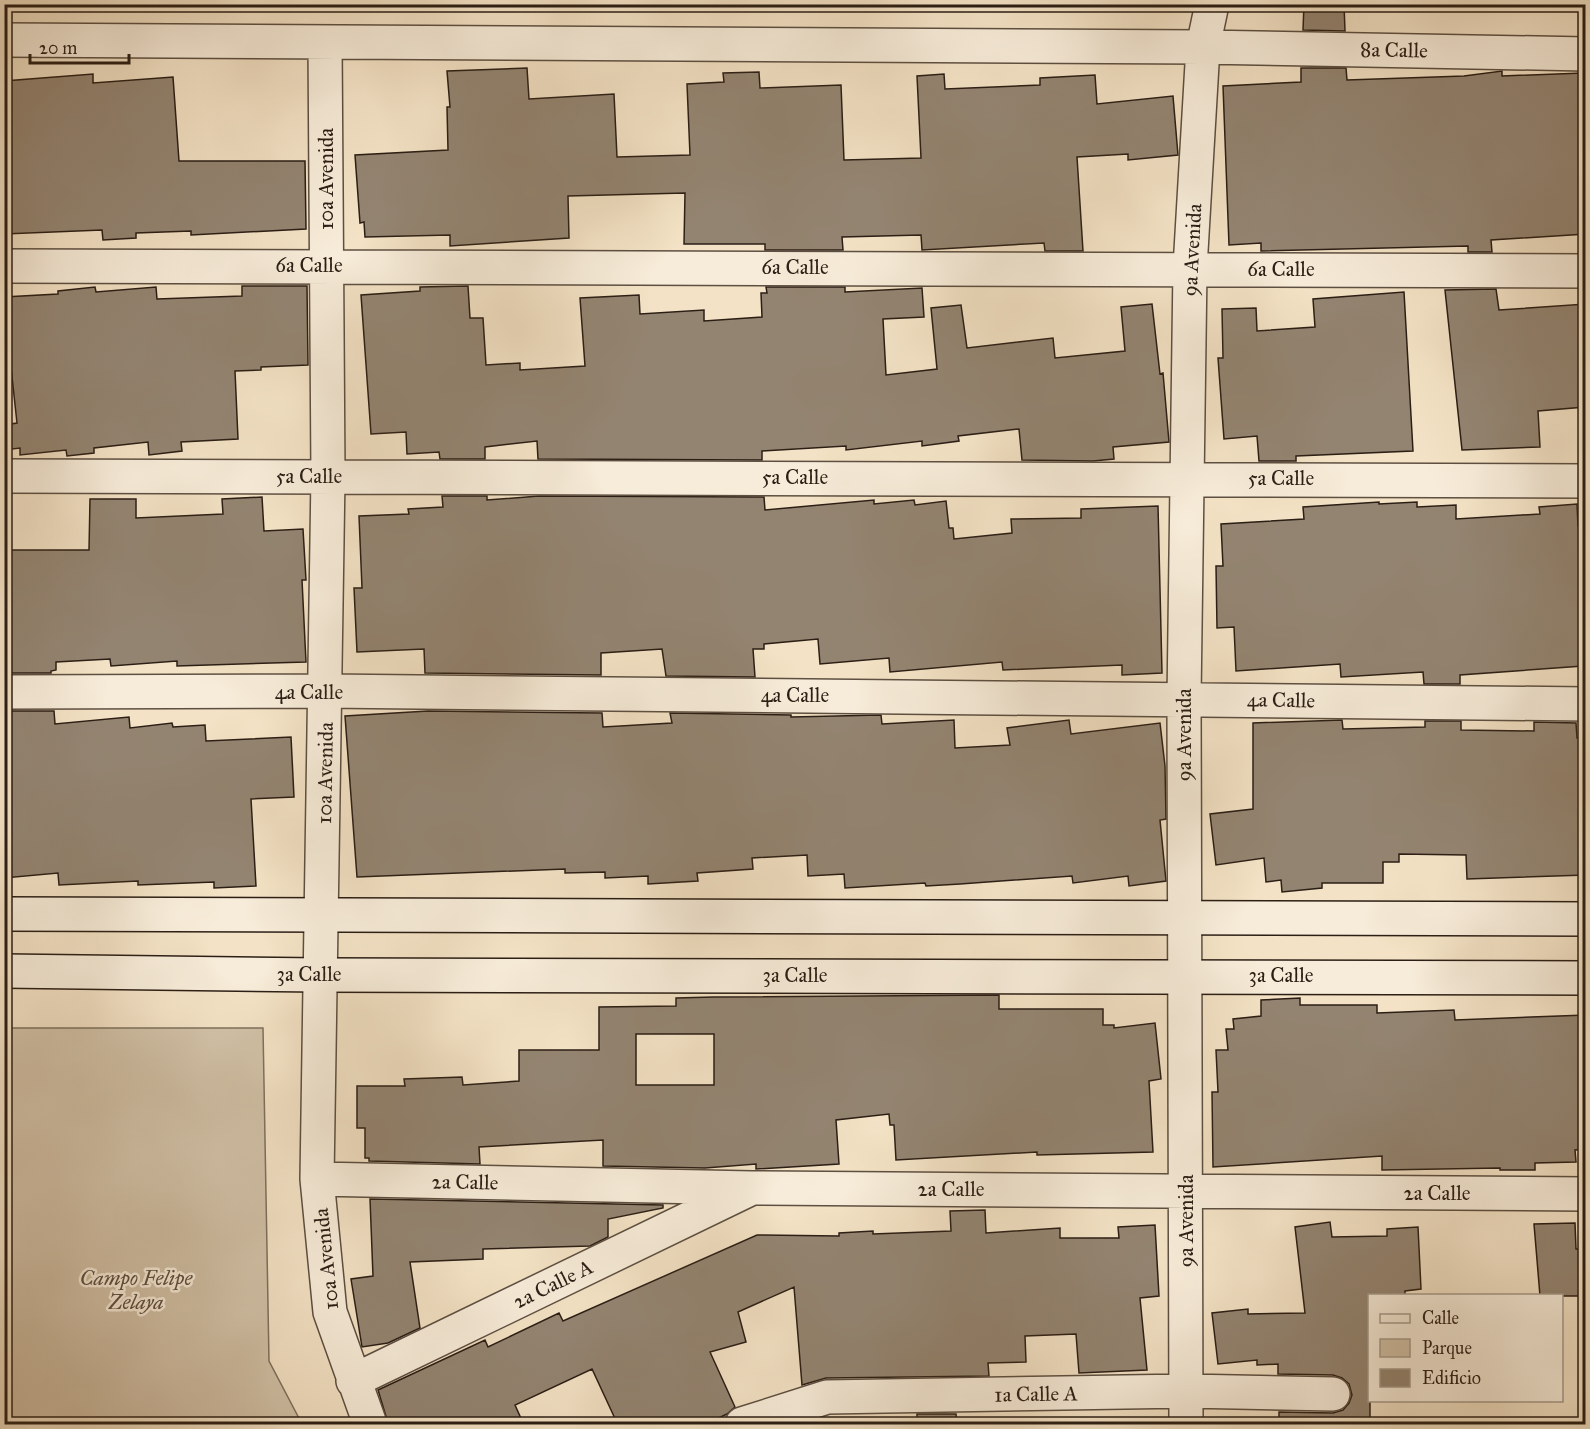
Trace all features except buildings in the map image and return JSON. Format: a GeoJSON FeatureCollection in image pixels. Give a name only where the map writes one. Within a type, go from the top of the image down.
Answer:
{"type":"FeatureCollection","features":[{"type":"Feature","properties":{"kind":"street","name":"9a Avenida"},"geometry":{"type":"LineString","coordinates":[[1186,1425],[1184,699],[1190,268],[1203,47],[1212,4]]}},
{"type":"Feature","properties":{"kind":"street","name":"8a Calle"},"geometry":{"type":"LineString","coordinates":[[4,40],[1203,47],[1586,54]]}},
{"type":"Feature","properties":{"kind":"street","name":"10a Avenida"},"geometry":{"type":"LineString","coordinates":[[326,42],[328,476],[323,916],[317,1179],[330,1312],[370,1425]]}},
{"type":"Feature","properties":{"kind":"street","name":"6a Calle"},"geometry":{"type":"LineString","coordinates":[[4,266],[1190,268],[1586,272]]}},
{"type":"Feature","properties":{"kind":"street","name":"5a Calle"},"geometry":{"type":"LineString","coordinates":[[4,476],[1586,481]]}},
{"type":"Feature","properties":{"kind":"street","name":"4a Calle"},"geometry":{"type":"LineString","coordinates":[[4,692],[326,691],[1586,704]]}},
{"type":"Feature","properties":{"kind":"street"},"geometry":{"type":"LineString","coordinates":[[4,914],[1586,919]]}},
{"type":"Feature","properties":{"kind":"street","name":"3a Calle"},"geometry":{"type":"LineString","coordinates":[[4,971],[320,975],[1186,975],[1586,978]]}},
{"type":"Feature","properties":{"kind":"street","name":"2a Calle"},"geometry":{"type":"LineString","coordinates":[[317,1179],[752,1188],[1586,1194]]}},
{"type":"Feature","properties":{"kind":"street","name":"2a Calle A"},"geometry":{"type":"LineString","coordinates":[[353,1381],[752,1188]]}},
{"type":"Feature","properties":{"kind":"street","name":"1a Calle A"},"geometry":{"type":"LineString","coordinates":[[742,1425],[827,1397],[1187,1391],[1333,1394]]}},
{"type":"Feature","properties":{"kind":"green space","name":"Campo Felipe Zelaya"},"geometry":{"type":"Polygon","coordinates":[[[5,1028],[263,1028],[269,1361],[302,1424],[5,1424],[5,1028]]]}}]}
